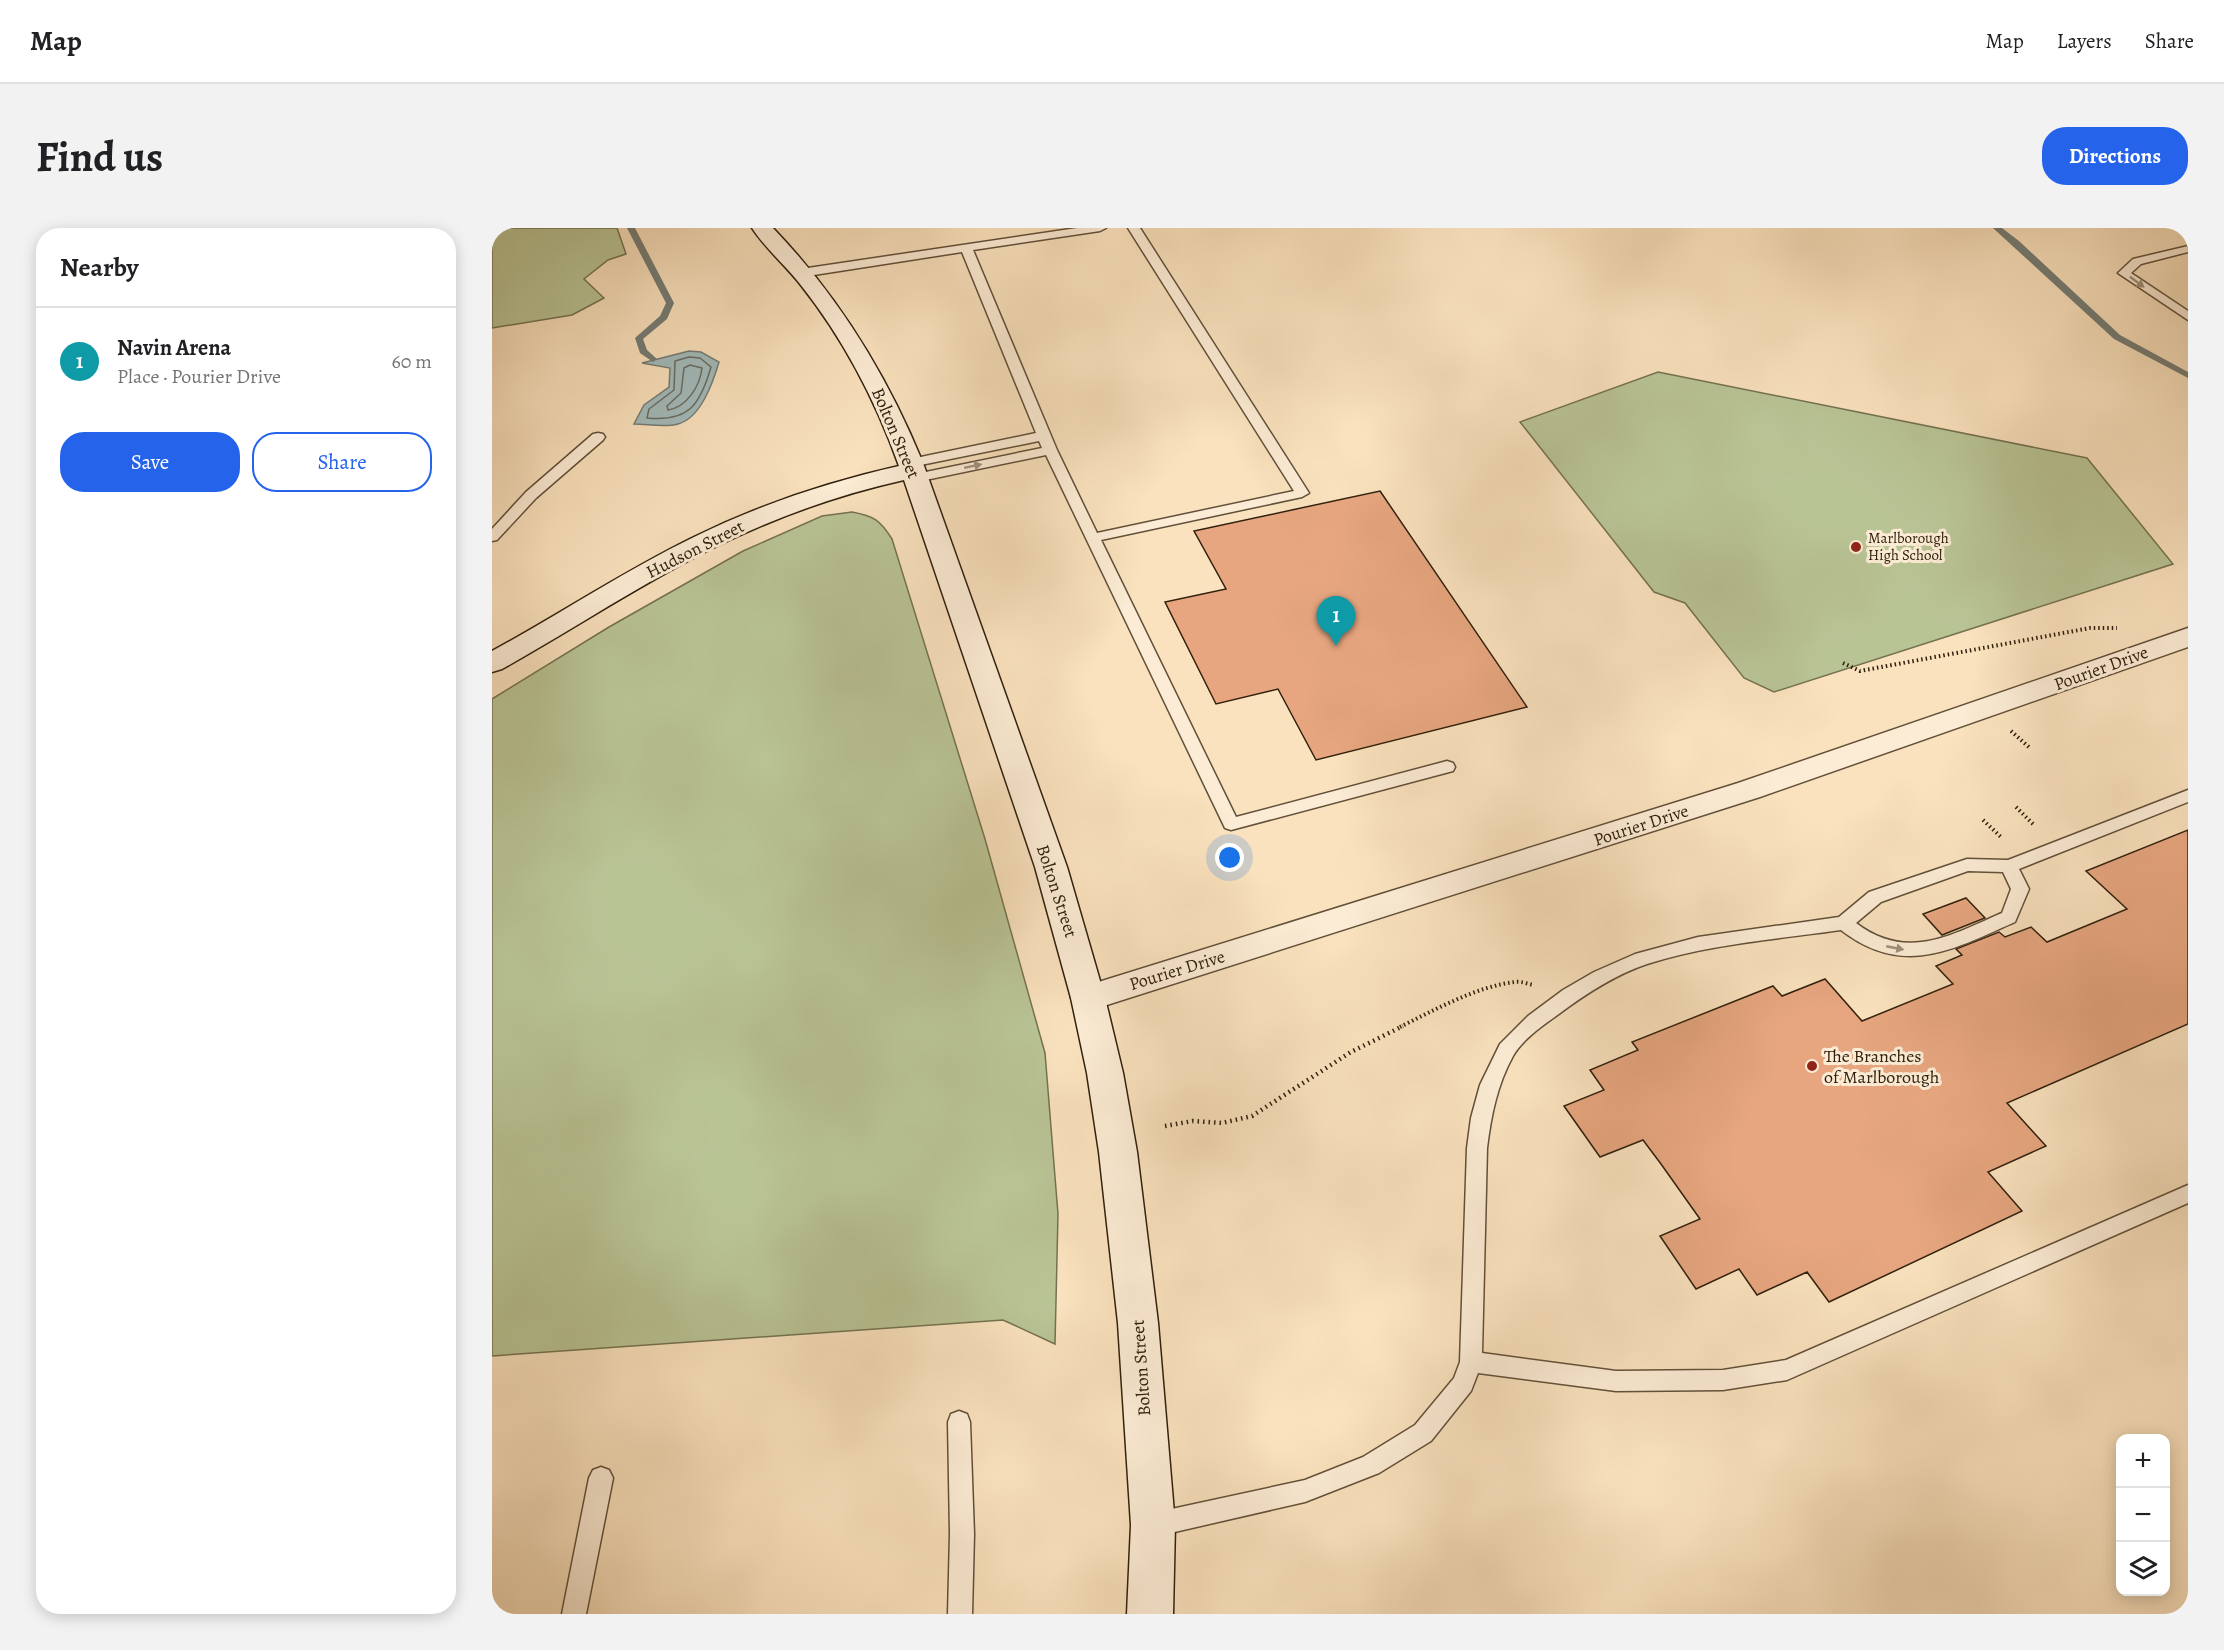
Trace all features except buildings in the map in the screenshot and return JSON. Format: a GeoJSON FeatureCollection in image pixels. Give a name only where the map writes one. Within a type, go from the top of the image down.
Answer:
{"type":"FeatureCollection","features":[{"type":"Feature","properties":{"kind":"main road","name":"Bolton Street"},"geometry":{"type":"LineString","coordinates":[[762,228],[820,296],[863,361],[890,413],[913,471],[1051,867],[1088,998],[1105,1073],[1118,1152],[1138,1323],[1153,1525],[1150,1614]]}},
{"type":"Feature","properties":{"kind":"main road","name":"Hudson Street"},"geometry":{"type":"LineString","coordinates":[[492,663],[665,563],[740,525],[811,496],[913,471]]}},
{"type":"Feature","properties":{"kind":"main road","name":"Pourier Drive"},"geometry":{"type":"LineString","coordinates":[[1088,998],[1749,790],[2188,637]]}},
{"type":"Feature","properties":{"kind":"lane"},"geometry":{"type":"LineString","coordinates":[[801,273],[1100,228]]}},
{"type":"Feature","properties":{"kind":"lane"},"geometry":{"type":"LineString","coordinates":[[1092,538],[1302,493],[1134,228]]}},
{"type":"Feature","properties":{"kind":"lane"},"geometry":{"type":"LineString","coordinates":[[966,248],[1050,450],[1231,824],[1447,767]]}},
{"type":"Feature","properties":{"kind":"lane"},"geometry":{"type":"LineString","coordinates":[[2186,251],[2137,261],[2124,273],[2188,316]]}},
{"type":"Feature","properties":{"kind":"lane"},"geometry":{"type":"LineString","coordinates":[[492,537],[531,495],[598,436]]}},
{"type":"Feature","properties":{"kind":"lane"},"geometry":{"type":"LineString","coordinates":[[913,471],[1044,436]]}},
{"type":"Feature","properties":{"kind":"lane"},"geometry":{"type":"LineString","coordinates":[[913,471],[1050,450]]}},
{"type":"Feature","properties":{"kind":"lane"},"geometry":{"type":"LineString","coordinates":[[1153,1525],[1305,1491],[1371,1465],[1423,1433],[1463,1384],[1471,1362],[1480,1118],[1490,1085],[1507,1049],[1535,1021],[1570,995],[1601,977],[1641,959],[1698,944],[1844,923],[1875,897],[1967,865],[2009,866],[2188,796]]}},
{"type":"Feature","properties":{"kind":"lane"},"geometry":{"type":"LineString","coordinates":[[1844,923],[1875,944],[1905,950],[1948,944],[2009,916],[2020,889],[2009,866]]}},
{"type":"Feature","properties":{"kind":"lane"},"geometry":{"type":"LineString","coordinates":[[1471,1362],[1616,1381],[1723,1380],[1787,1370],[2188,1194]]}},
{"type":"Feature","properties":{"kind":"lane"},"geometry":{"type":"LineString","coordinates":[[959,1422],[962,1534],[960,1614]]}},
{"type":"Feature","properties":{"kind":"lane"},"geometry":{"type":"LineString","coordinates":[[574,1614],[601,1478]]}},
{"type":"Feature","properties":{"kind":"path"},"geometry":{"type":"LineString","coordinates":[[1843,663],[1860,671],[1905,665],[2090,628],[2113,626],[2126,631]]}},
{"type":"Feature","properties":{"kind":"path"},"geometry":{"type":"LineString","coordinates":[[2006,726],[2031,749]]}},
{"type":"Feature","properties":{"kind":"path"},"geometry":{"type":"LineString","coordinates":[[1165,1126],[1194,1121],[1222,1123],[1252,1116],[1352,1052],[1436,1009],[1494,986],[1518,981],[1541,986]]}},
{"type":"Feature","properties":{"kind":"green space"},"geometry":{"type":"Polygon","coordinates":[[[492,228],[617,228],[626,254],[608,260],[584,279],[604,298],[572,315],[492,328],[492,228]]]}},
{"type":"Feature","properties":{"kind":"green space"},"geometry":{"type":"Polygon","coordinates":[[[1658,372],[2087,458],[2173,564],[1774,692],[1744,678],[1685,603],[1654,592],[1520,422],[1658,372]]]}},
{"type":"Feature","properties":{"kind":"green space"},"geometry":{"type":"Polygon","coordinates":[[[852,512],[876,520],[892,539],[985,839],[1045,1053],[1058,1214],[1055,1344],[1003,1320],[492,1356],[492,699],[609,627],[743,551],[822,516],[852,512]]]}},
{"type":"Feature","properties":{"kind":"water"},"geometry":{"type":"Polygon","coordinates":[[[689,351],[701,352],[719,362],[705,398],[693,415],[673,425],[634,424],[644,405],[669,387],[670,368],[642,363],[689,351]]]}},
{"type":"Feature","properties":{"kind":"waterway"},"geometry":{"type":"LineString","coordinates":[[631,228],[670,303],[664,317],[639,338],[643,351],[653,359]]}},
{"type":"Feature","properties":{"kind":"waterway"},"geometry":{"type":"LineString","coordinates":[[1997,228],[2117,337],[2188,375]]}},
{"type":"Feature","properties":{"kind":"place","name":"Marlborough High School"},"geometry":{"type":"Point","coordinates":[1856,547]}},
{"type":"Feature","properties":{"kind":"place","name":"Navin Arena"},"geometry":{"type":"Point","coordinates":[1336,646]}},
{"type":"Feature","properties":{"kind":"place","name":"The Branches of Marlborough"},"geometry":{"type":"Point","coordinates":[1812,1066]}}]}
